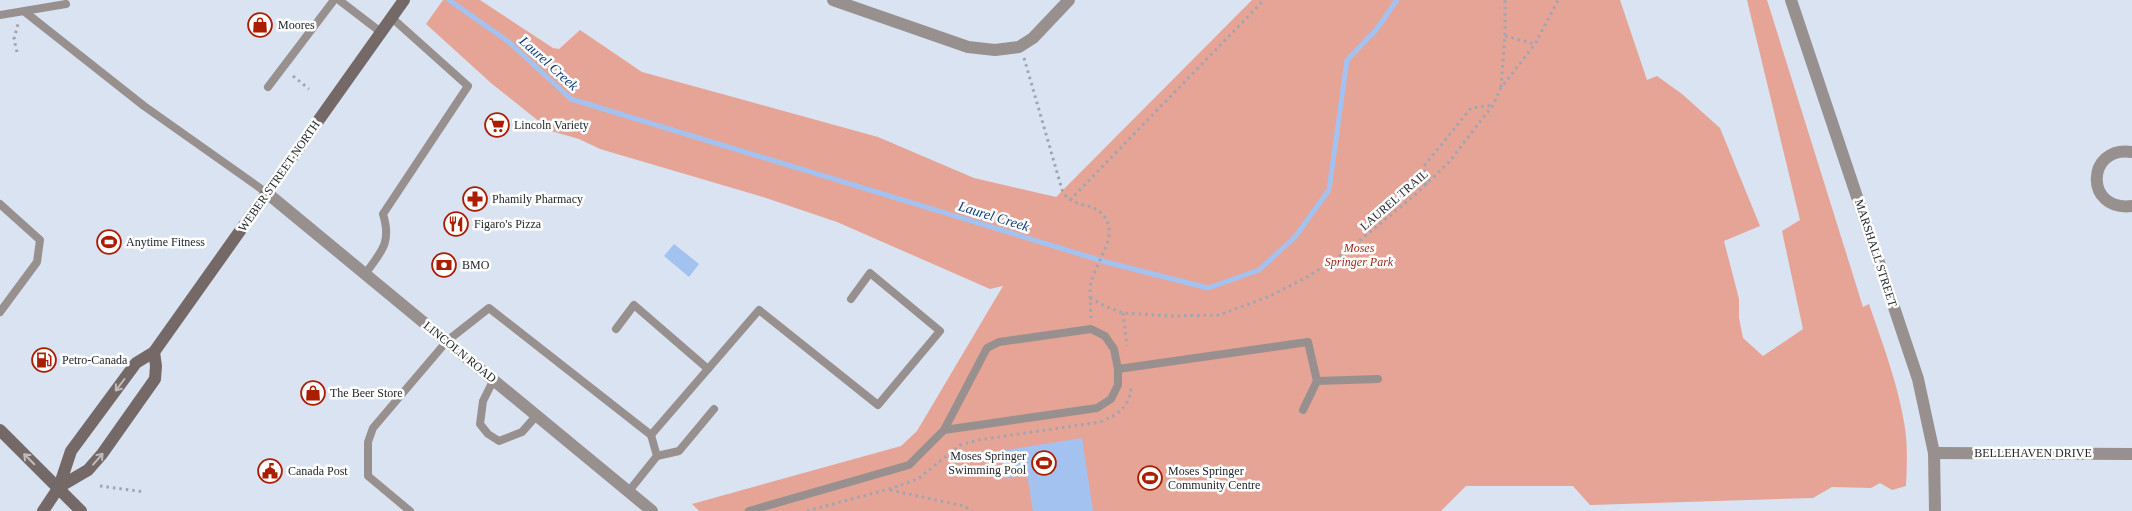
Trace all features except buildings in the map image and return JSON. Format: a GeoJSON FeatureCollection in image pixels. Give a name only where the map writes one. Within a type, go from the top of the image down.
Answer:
{"type":"FeatureCollection","features":[{"type":"Feature","properties":{"kind":"main road","name":"WEBER STREET NORTH"},"geometry":{"type":"LineString","coordinates":[[43,511],[59,487],[71,451],[136,363],[154,352],[404,0]]}},
{"type":"Feature","properties":{"kind":"main road","name":"WEBER STREET NORTH"},"geometry":{"type":"LineString","coordinates":[[59,487],[88,470],[102,454],[154,379],[156,366],[154,352]]}},
{"type":"Feature","properties":{"kind":"main road"},"geometry":{"type":"LineString","coordinates":[[0,430],[81,511]]}},
{"type":"Feature","properties":{"kind":"street"},"geometry":{"type":"LineString","coordinates":[[833,0],[968,47],[995,50],[1019,47],[1033,38],[1069,0]]}},
{"type":"Feature","properties":{"kind":"street","name":"MARSHALL STREET"},"geometry":{"type":"LineString","coordinates":[[1792,0],[1918,379],[1934,453],[1935,511]]}},
{"type":"Feature","properties":{"kind":"street"},"geometry":{"type":"LineString","coordinates":[[2132,152],[2122,151],[2109,156],[2100,164],[2096,180],[2098,190],[2112,204],[2122,207],[2132,206]]}},
{"type":"Feature","properties":{"kind":"street","name":"LINCOLN ROAD"},"geometry":{"type":"LineString","coordinates":[[267,193],[537,414],[652,511]]}},
{"type":"Feature","properties":{"kind":"street","name":"BELLEHAVEN DRIVE"},"geometry":{"type":"LineString","coordinates":[[1934,453],[2132,454]]}},
{"type":"Feature","properties":{"kind":"lane"},"geometry":{"type":"LineString","coordinates":[[268,87],[334,0]]}},
{"type":"Feature","properties":{"kind":"lane"},"geometry":{"type":"LineString","coordinates":[[339,0],[382,33]]}},
{"type":"Feature","properties":{"kind":"lane"},"geometry":{"type":"LineString","coordinates":[[0,15],[66,4]]}},
{"type":"Feature","properties":{"kind":"lane"},"geometry":{"type":"LineString","coordinates":[[24,12],[144,106],[267,193]]}},
{"type":"Feature","properties":{"kind":"lane"},"geometry":{"type":"LineString","coordinates":[[365,274],[383,250],[387,240],[387,227],[383,214],[468,86],[392,18]]}},
{"type":"Feature","properties":{"kind":"lane"},"geometry":{"type":"LineString","coordinates":[[0,204],[40,240],[37,262],[0,312]]}},
{"type":"Feature","properties":{"kind":"lane"},"geometry":{"type":"LineString","coordinates":[[651,435],[759,310],[878,405],[940,331],[870,273],[851,299]]}},
{"type":"Feature","properties":{"kind":"lane"},"geometry":{"type":"LineString","coordinates":[[616,329],[634,305],[708,369]]}},
{"type":"Feature","properties":{"kind":"lane"},"geometry":{"type":"LineString","coordinates":[[410,511],[368,476],[366,461],[368,442],[373,428],[447,340],[489,308],[651,435],[657,456]]}},
{"type":"Feature","properties":{"kind":"lane"},"geometry":{"type":"LineString","coordinates":[[749,511],[909,465],[944,430],[988,348],[999,342],[1091,329],[1105,336],[1114,348],[1118,369],[1118,384],[1111,399],[1098,408],[944,430]]}},
{"type":"Feature","properties":{"kind":"lane"},"geometry":{"type":"LineString","coordinates":[[1118,369],[1308,342],[1317,381],[1303,410]]}},
{"type":"Feature","properties":{"kind":"lane"},"geometry":{"type":"LineString","coordinates":[[494,379],[483,401],[480,424],[488,434],[499,442],[522,432],[537,414]]}},
{"type":"Feature","properties":{"kind":"lane"},"geometry":{"type":"LineString","coordinates":[[1317,381],[1378,379]]}},
{"type":"Feature","properties":{"kind":"lane"},"geometry":{"type":"LineString","coordinates":[[628,491],[657,456],[679,451],[714,409]]}},
{"type":"Feature","properties":{"kind":"path"},"geometry":{"type":"LineString","coordinates":[[1070,200],[1264,0]]}},
{"type":"Feature","properties":{"kind":"path"},"geometry":{"type":"LineString","coordinates":[[1501,88],[1505,36],[1505,0]]}},
{"type":"Feature","properties":{"kind":"path","name":"LAUREL TRAIL"},"geometry":{"type":"LineString","coordinates":[[1090,298],[1123,313],[1172,316],[1219,315],[1270,296],[1307,278],[1346,252],[1426,185],[1469,138],[1493,105],[1501,88],[1535,44],[1558,0]]}},
{"type":"Feature","properties":{"kind":"path"},"geometry":{"type":"LineString","coordinates":[[17,52],[14,39],[19,23]]}},
{"type":"Feature","properties":{"kind":"path"},"geometry":{"type":"LineString","coordinates":[[1505,36],[1535,44]]}},
{"type":"Feature","properties":{"kind":"path"},"geometry":{"type":"LineString","coordinates":[[1024,56],[1063,193],[1070,200],[1098,210],[1109,222],[1110,236],[1092,283],[1090,298],[1091,329]]}},
{"type":"Feature","properties":{"kind":"path"},"geometry":{"type":"LineString","coordinates":[[293,76],[310,89]]}},
{"type":"Feature","properties":{"kind":"path"},"geometry":{"type":"LineString","coordinates":[[1426,185],[1424,166],[1471,108],[1493,105]]}},
{"type":"Feature","properties":{"kind":"path"},"geometry":{"type":"LineString","coordinates":[[1123,313],[1127,348]]}},
{"type":"Feature","properties":{"kind":"path"},"geometry":{"type":"LineString","coordinates":[[807,511],[889,489],[918,479],[960,445],[978,440],[1100,422],[1116,415],[1130,400],[1131,385]]}},
{"type":"Feature","properties":{"kind":"path"},"geometry":{"type":"LineString","coordinates":[[100,486],[145,492]]}},
{"type":"Feature","properties":{"kind":"path"},"geometry":{"type":"LineString","coordinates":[[889,489],[964,506],[972,511]]}},
{"type":"Feature","properties":{"kind":"green space","name":"Moses Springer Park"},"geometry":{"type":"Polygon","coordinates":[[[443,0],[480,0],[553,48],[559,49],[580,30],[642,72],[878,137],[974,178],[1056,197],[1252,0],[1620,0],[1647,80],[1657,76],[1682,94],[1720,128],[1760,226],[1724,241],[1739,299],[1739,318],[1743,338],[1763,356],[1803,329],[1782,231],[1800,220],[1747,0],[1767,0],[1863,307],[1869,304],[1893,377],[1905,430],[1907,454],[1906,486],[1892,490],[1880,483],[1871,488],[1832,487],[1813,498],[1590,505],[1573,486],[1466,486],[1441,511],[699,511],[692,504],[901,446],[917,431],[1003,286],[990,289],[837,222],[763,197],[600,149],[579,139],[551,131],[491,83],[426,24],[443,0]]]}},
{"type":"Feature","properties":{"kind":"water"},"geometry":{"type":"Polygon","coordinates":[[[674,244],[699,264],[689,277],[664,256],[674,244]]]}},
{"type":"Feature","properties":{"kind":"water","name":"Moses Springer Swimming Pool"},"geometry":{"type":"Polygon","coordinates":[[[1082,438],[1093,511],[1033,511],[1027,475],[1004,478],[1000,451],[1082,438]]]}},
{"type":"Feature","properties":{"kind":"waterway","name":"Laurel Creek"},"geometry":{"type":"LineString","coordinates":[[449,0],[509,42],[571,99],[1106,262],[1208,288],[1259,270],[1295,237],[1329,190],[1347,60],[1376,30],[1397,0]]}},
{"type":"Feature","properties":{"kind":"place","name":"Moores"},"geometry":{"type":"Point","coordinates":[260,25]}},
{"type":"Feature","properties":{"kind":"place","name":"Lincoln Variety"},"geometry":{"type":"Point","coordinates":[497,125]}},
{"type":"Feature","properties":{"kind":"place","name":"Phamily Pharmacy"},"geometry":{"type":"Point","coordinates":[475,199]}},
{"type":"Feature","properties":{"kind":"place","name":"Figaro's Pizza"},"geometry":{"type":"Point","coordinates":[456,224]}},
{"type":"Feature","properties":{"kind":"place","name":"Anytime Fitness"},"geometry":{"type":"Point","coordinates":[109,242]}},
{"type":"Feature","properties":{"kind":"place","name":"BMO"},"geometry":{"type":"Point","coordinates":[444,265]}},
{"type":"Feature","properties":{"kind":"place","name":"Petro-Canada"},"geometry":{"type":"Point","coordinates":[44,360]}},
{"type":"Feature","properties":{"kind":"place","name":"The Beer Store"},"geometry":{"type":"Point","coordinates":[313,393]}},
{"type":"Feature","properties":{"kind":"place","name":"Moses Springer Swimming Pool"},"geometry":{"type":"Point","coordinates":[1044,463]}},
{"type":"Feature","properties":{"kind":"place","name":"Canada Post"},"geometry":{"type":"Point","coordinates":[270,471]}},
{"type":"Feature","properties":{"kind":"place","name":"Moses Springer Community Centre"},"geometry":{"type":"Point","coordinates":[1150,478]}}]}
